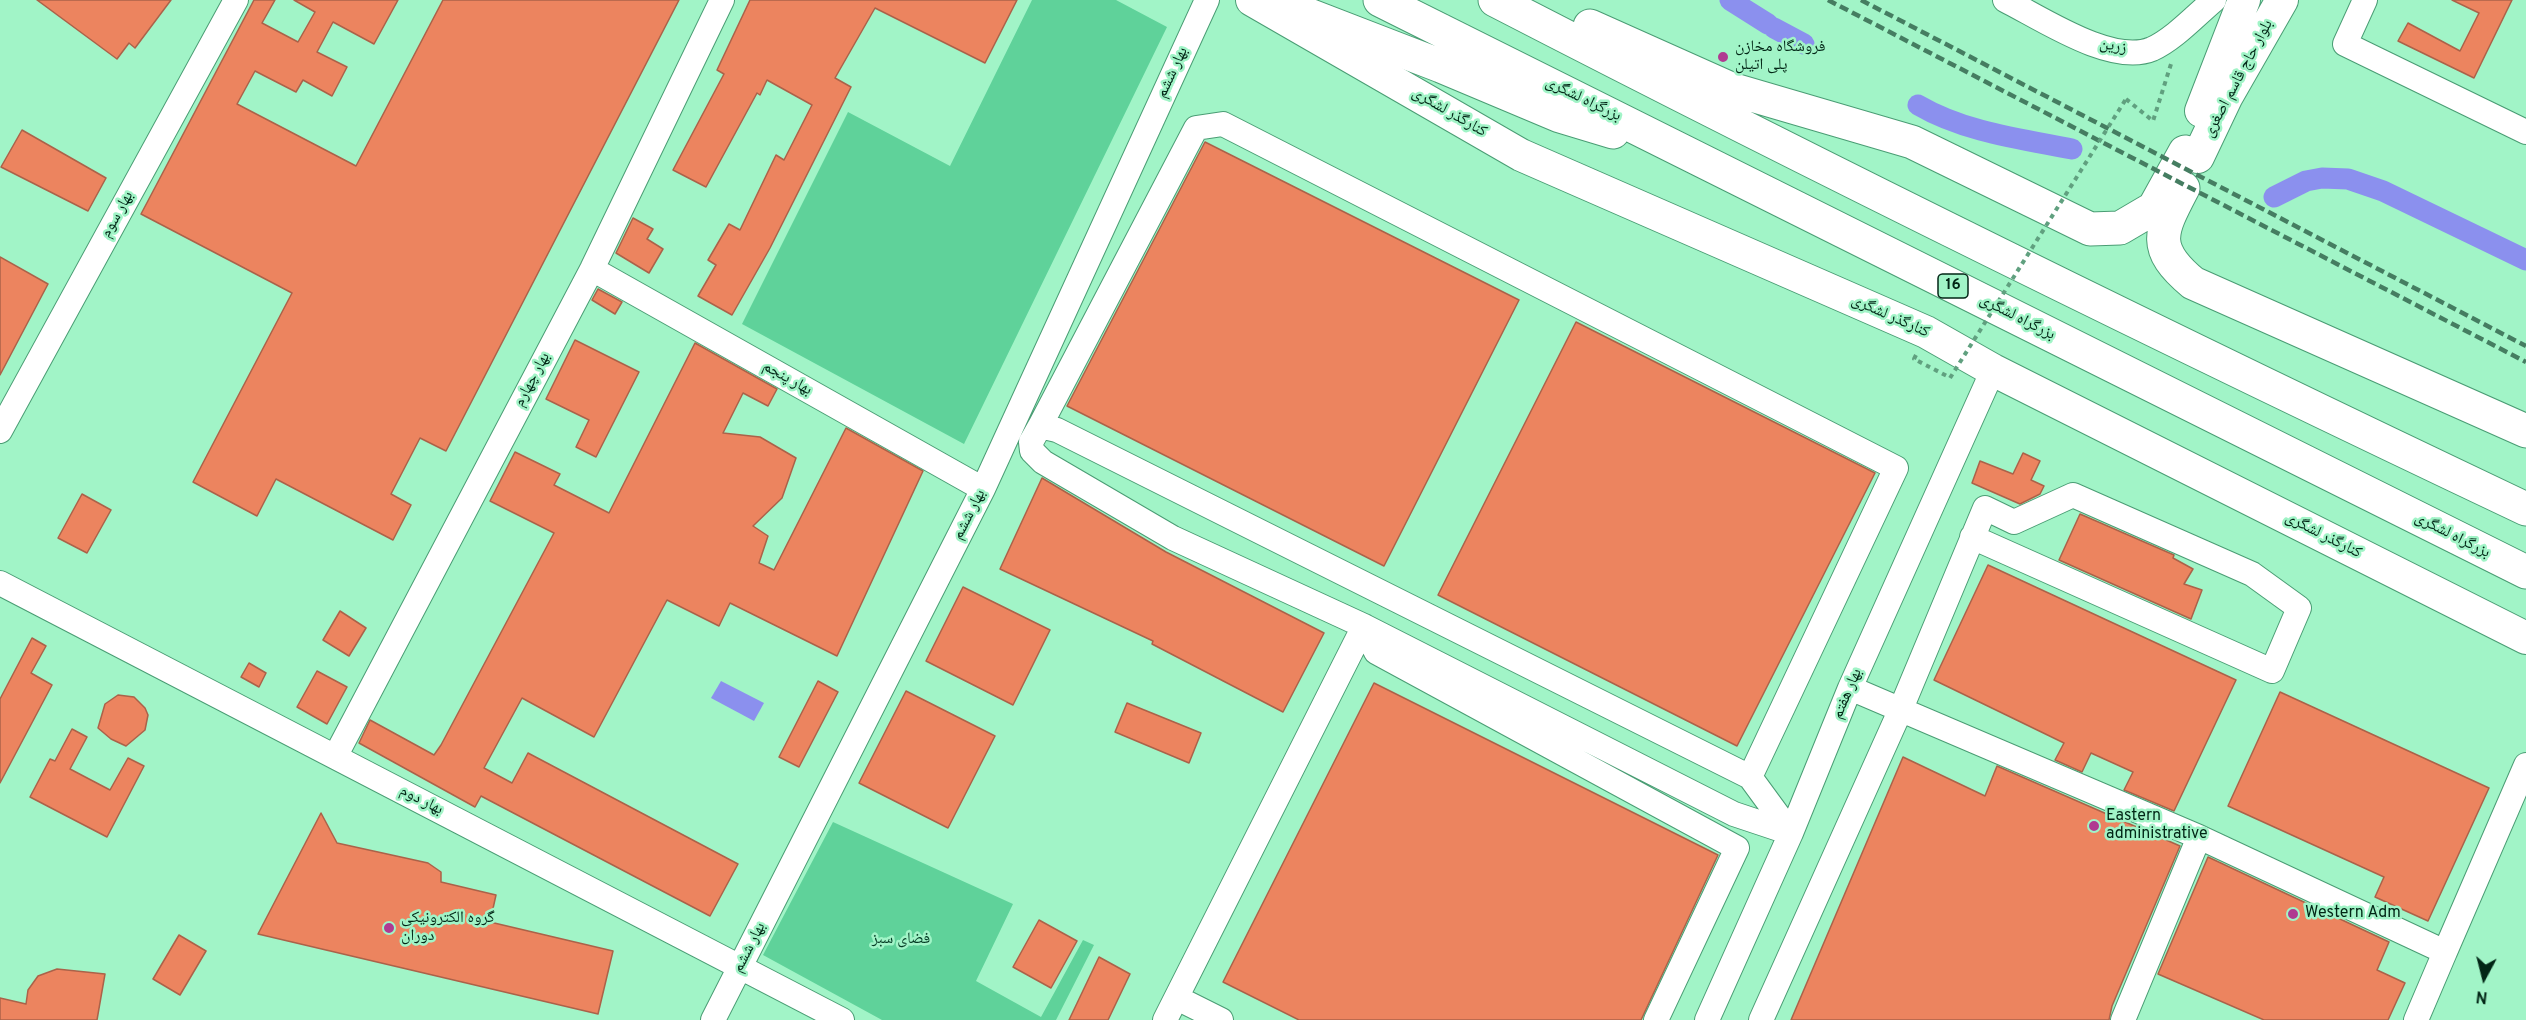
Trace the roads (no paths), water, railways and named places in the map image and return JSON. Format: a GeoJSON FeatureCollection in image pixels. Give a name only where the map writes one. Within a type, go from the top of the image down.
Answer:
{"type":"FeatureCollection","features":[{"type":"Feature","properties":{"kind":"highway"},"geometry":{"type":"LineString","coordinates":[[1270,0],[1441,66],[1560,116],[1618,133],[1720,170]]}},
{"type":"Feature","properties":{"kind":"highway","name":"بزرگراه لشگری"},"geometry":{"type":"LineString","coordinates":[[1380,0],[2526,572]]}},
{"type":"Feature","properties":{"kind":"highway"},"geometry":{"type":"LineString","coordinates":[[1495,0],[1779,146],[2321,412],[2526,509]]}},
{"type":"Feature","properties":{"kind":"highway"},"geometry":{"type":"LineString","coordinates":[[1521,0],[1544,7],[1731,89],[1912,142],[2090,229],[2120,228],[2154,208],[2191,155]]}},
{"type":"Feature","properties":{"kind":"highway"},"geometry":{"type":"LineString","coordinates":[[2191,155],[2168,216],[2163,241],[2172,265],[2193,283],[2526,431]]}},
{"type":"Feature","properties":{"kind":"main road","name":"کنارگذر لشگری"},"geometry":{"type":"LineString","coordinates":[[1252,0],[1521,154],[1926,332],[1992,370],[2526,638]]}},
{"type":"Feature","properties":{"kind":"main road","name":"بلوار حاج قاسم اصغری"},"geometry":{"type":"LineString","coordinates":[[2191,155],[2244,0]]}},
{"type":"Feature","properties":{"kind":"main road","name":"بلوار حاج قاسم اصغری"},"geometry":{"type":"LineString","coordinates":[[2191,155],[2282,0]]}},
{"type":"Feature","properties":{"kind":"street","name":"بهار سوم"},"geometry":{"type":"LineString","coordinates":[[0,431],[236,0]]}},
{"type":"Feature","properties":{"kind":"street","name":"بهار چهارم"},"geometry":{"type":"LineString","coordinates":[[335,757],[592,268],[722,0]]}},
{"type":"Feature","properties":{"kind":"street","name":"بهار ششم"},"geometry":{"type":"LineString","coordinates":[[713,1020],[983,489],[1207,0]]}},
{"type":"Feature","properties":{"kind":"street","name":"زرین"},"geometry":{"type":"LineString","coordinates":[[2005,0],[2093,45],[2124,52],[2151,49],[2172,35],[2214,0]]}},
{"type":"Feature","properties":{"kind":"street"},"geometry":{"type":"LineString","coordinates":[[2365,0],[2345,44],[2526,132]]}},
{"type":"Feature","properties":{"kind":"street"},"geometry":{"type":"LineString","coordinates":[[1750,777],[1896,468],[1223,124],[1196,128],[1030,442],[1032,451],[1043,462],[1173,537],[1364,626],[1734,814],[1791,833]]}},
{"type":"Feature","properties":{"kind":"street","name":"بهار پنجم"},"geometry":{"type":"LineString","coordinates":[[592,268],[983,489]]}},
{"type":"Feature","properties":{"kind":"street","name":"بهار هفتم"},"geometry":{"type":"LineString","coordinates":[[1707,1020],[1791,833],[1850,688],[1992,370]]}},
{"type":"Feature","properties":{"kind":"street"},"geometry":{"type":"LineString","coordinates":[[1040,426],[1057,430],[1750,777],[1791,833]]}},
{"type":"Feature","properties":{"kind":"street"},"geometry":{"type":"LineString","coordinates":[[1761,1020],[1900,711],[1972,537],[1985,508],[2014,522],[2073,495],[2252,574],[2299,608],[2272,671],[1972,537]]}},
{"type":"Feature","properties":{"kind":"street","name":"بهار دوم"},"geometry":{"type":"LineString","coordinates":[[0,583],[842,1020]]}},
{"type":"Feature","properties":{"kind":"street"},"geometry":{"type":"LineString","coordinates":[[1165,1020],[1364,626]]}},
{"type":"Feature","properties":{"kind":"street"},"geometry":{"type":"LineString","coordinates":[[1364,626],[1376,652],[1737,848],[1656,1020]]}},
{"type":"Feature","properties":{"kind":"street"},"geometry":{"type":"LineString","coordinates":[[1850,688],[2199,837],[2445,952]]}},
{"type":"Feature","properties":{"kind":"street"},"geometry":{"type":"LineString","coordinates":[[2416,1020],[2526,765]]}},
{"type":"Feature","properties":{"kind":"street"},"geometry":{"type":"LineString","coordinates":[[2123,1020],[2199,837]]}},
{"type":"Feature","properties":{"kind":"street"},"geometry":{"type":"LineString","coordinates":[[1177,998],[1221,1020]]}},
{"type":"Feature","properties":{"kind":"water"},"geometry":{"type":"Polygon","coordinates":[[[721,681],[764,703],[754,721],[711,698],[721,681]]]}},
{"type":"Feature","properties":{"kind":"waterway"},"geometry":{"type":"LineString","coordinates":[[1730,0],[1768,24]]}},
{"type":"Feature","properties":{"kind":"waterway"},"geometry":{"type":"LineString","coordinates":[[1774,28],[1804,44]]}},
{"type":"Feature","properties":{"kind":"waterway"},"geometry":{"type":"LineString","coordinates":[[1918,105],[1973,128],[2072,149]]}},
{"type":"Feature","properties":{"kind":"waterway"},"geometry":{"type":"LineString","coordinates":[[2274,197],[2306,181],[2322,178],[2348,179],[2383,191],[2526,260]]}},
{"type":"Feature","properties":{"kind":"railway"},"geometry":{"type":"LineString","coordinates":[[1828,0],[2526,362]]}},
{"type":"Feature","properties":{"kind":"railway"},"geometry":{"type":"LineString","coordinates":[[1861,0],[2526,346]]}},
{"type":"Feature","properties":{"kind":"place","name":"فروشگاه مخازن پلی اتیلن"},"geometry":{"type":"Point","coordinates":[1723,57]}},
{"type":"Feature","properties":{"kind":"place","name":"Eastern administrative"},"geometry":{"type":"Point","coordinates":[2094,826]}},
{"type":"Feature","properties":{"kind":"place","name":"Western Adm"},"geometry":{"type":"Point","coordinates":[2293,914]}},
{"type":"Feature","properties":{"kind":"place","name":"گروه الکترونیکی دوران"},"geometry":{"type":"Point","coordinates":[389,928]}},
{"type":"Feature","properties":{"kind":"park label","name":"فضای سبز"},"geometry":{"type":"Point","coordinates":[901,940]}}]}
